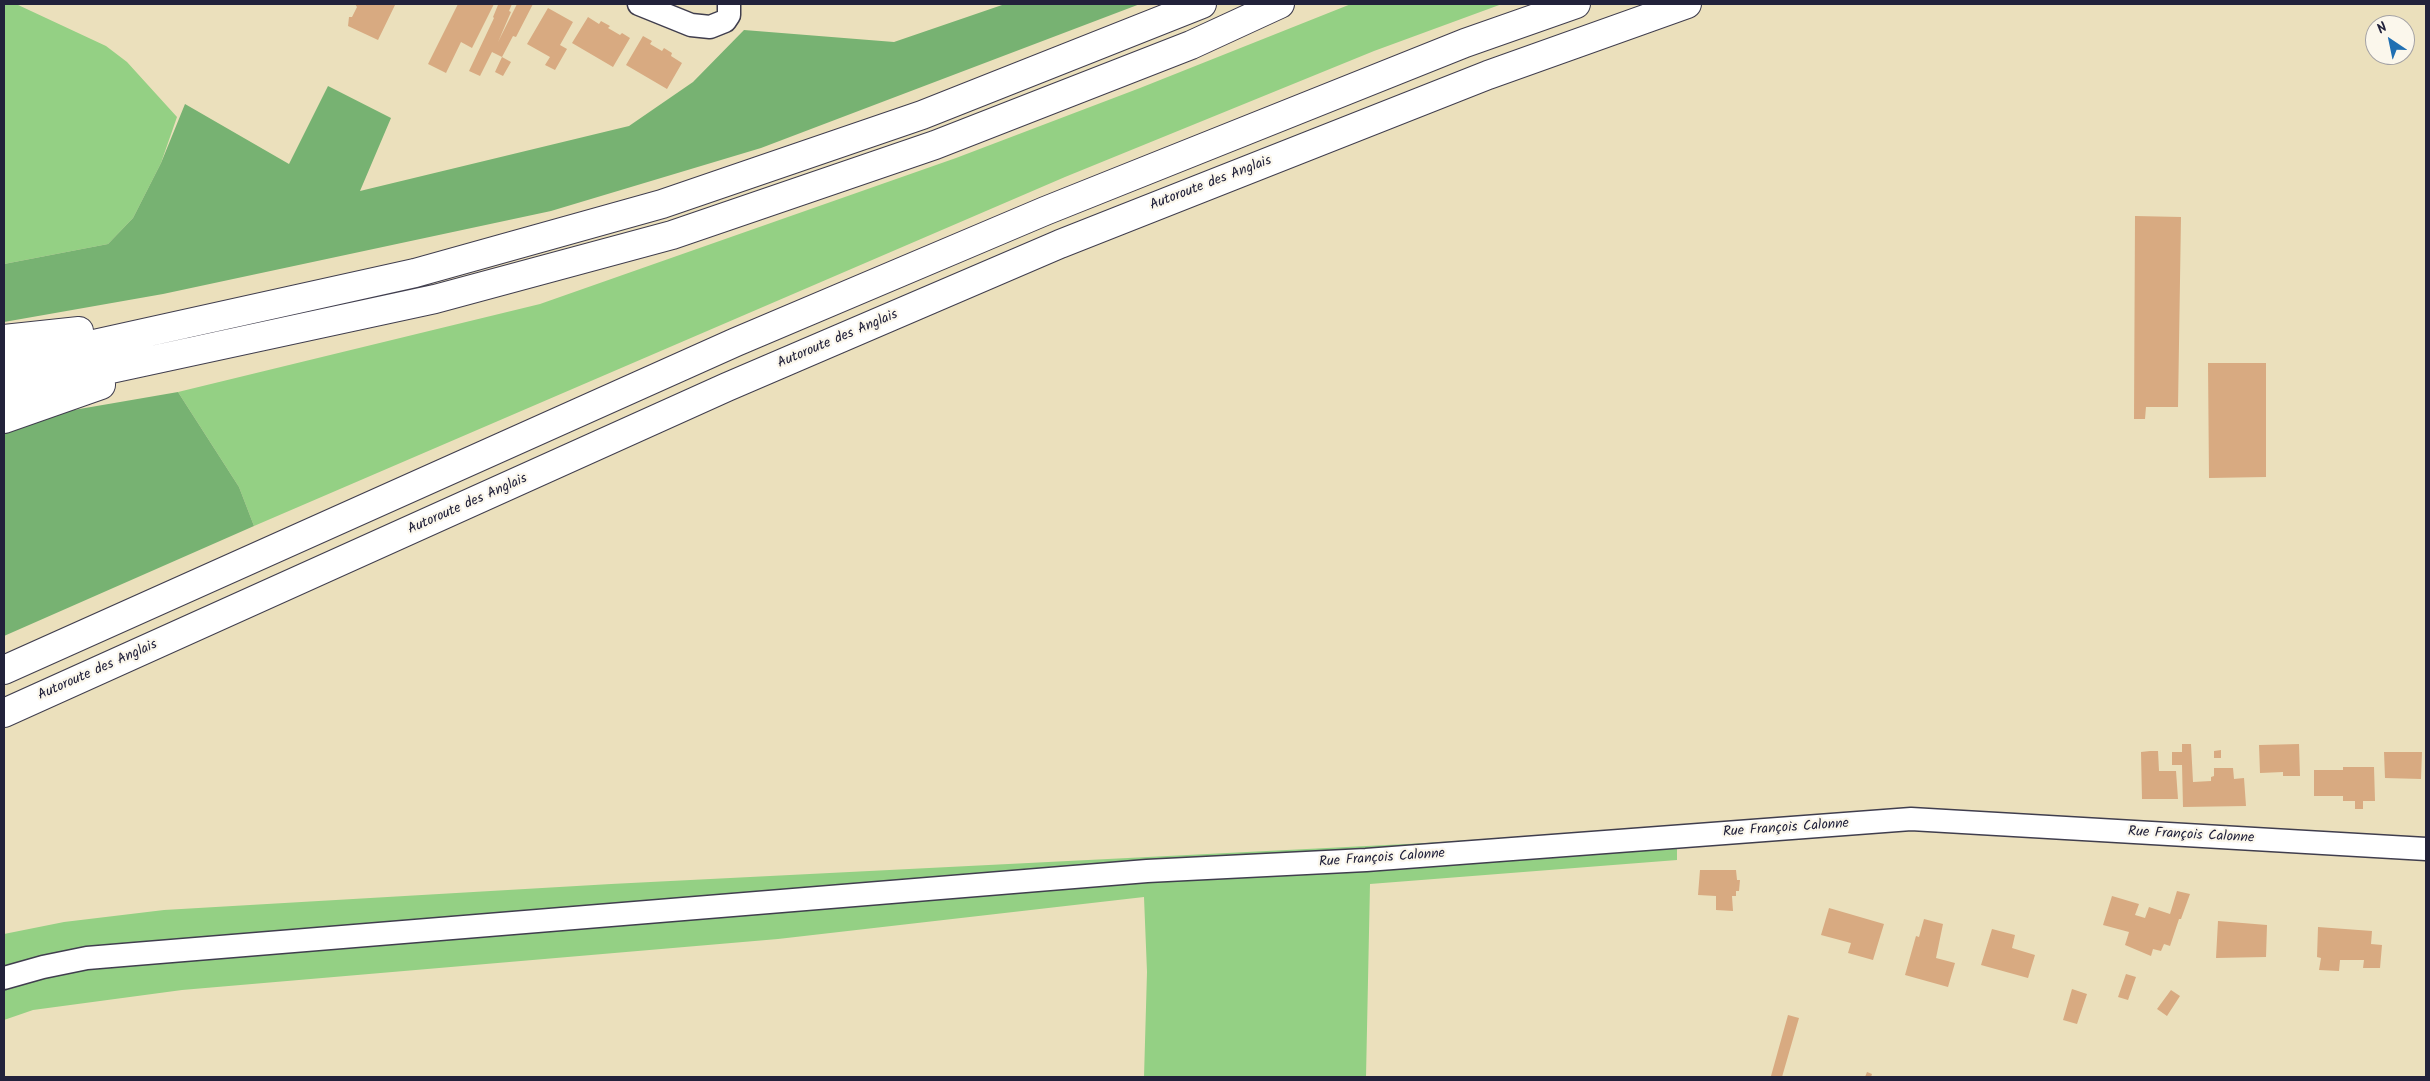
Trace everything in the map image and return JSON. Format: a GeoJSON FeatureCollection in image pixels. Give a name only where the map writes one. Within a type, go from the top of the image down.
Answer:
{"type":"FeatureCollection","features":[{"type":"Feature","properties":{"kind":"highway"},"geometry":{"type":"LineString","coordinates":[[4,364],[415,273],[662,204],[922,115],[1202,4]]}},
{"type":"Feature","properties":{"kind":"highway"},"geometry":{"type":"LineString","coordinates":[[4,392],[436,300],[672,235],[935,145],[1191,45],[1280,4]]}},
{"type":"Feature","properties":{"kind":"highway"},"geometry":{"type":"LineString","coordinates":[[4,670],[736,342],[1026,218],[1465,43],[1576,4]]}},
{"type":"Feature","properties":{"kind":"highway","name":"Autoroute des Anglais"},"geometry":{"type":"LineString","coordinates":[[4,714],[718,392],[1060,244],[1488,75],[1687,4]]}},
{"type":"Feature","properties":{"kind":"highway"},"geometry":{"type":"LineString","coordinates":[[4,339],[97,328],[147,332]]}},
{"type":"Feature","properties":{"kind":"highway"},"geometry":{"type":"LineString","coordinates":[[4,419],[91,390],[155,359]]}},
{"type":"Feature","properties":{"kind":"street"},"geometry":{"type":"LineString","coordinates":[[639,4],[691,25],[710,27],[727,12]]}},
{"type":"Feature","properties":{"kind":"street","name":"Rue François Calonne"},"geometry":{"type":"LineString","coordinates":[[4,978],[43,967],[87,958],[1147,871],[1366,860],[1911,819],[2426,849]]}},
{"type":"Feature","properties":{"kind":"green space"},"geometry":{"type":"Polygon","coordinates":[[[4,4],[16,4],[106,46],[127,62],[177,117],[161,163],[133,218],[108,244],[4,264],[4,4]]]}},
{"type":"Feature","properties":{"kind":"green space"},"geometry":{"type":"Polygon","coordinates":[[[1005,4],[1140,4],[761,148],[551,211],[163,294],[4,322],[4,264],[108,244],[133,218],[161,163],[185,104],[289,164],[328,86],[391,118],[360,191],[629,126],[693,82],[744,30],[894,42],[1005,4]]]}},
{"type":"Feature","properties":{"kind":"green space"},"geometry":{"type":"Polygon","coordinates":[[[1351,4],[1502,4],[1374,51],[1065,177],[254,526],[239,487],[178,392],[540,304],[956,158],[1140,88],[1351,4]]]}},
{"type":"Feature","properties":{"kind":"green space"},"geometry":{"type":"Polygon","coordinates":[[[178,392],[239,487],[254,526],[4,636],[4,422],[178,392]]]}},
{"type":"Feature","properties":{"kind":"green space"},"geometry":{"type":"Polygon","coordinates":[[[1677,826],[1677,860],[1370,884],[1366,1077],[1144,1077],[1147,972],[1144,897],[778,939],[182,990],[33,1010],[4,1020],[4,934],[64,922],[164,910],[611,884],[1426,843],[1677,826]]]}},
{"type":"Feature","properties":{"kind":"building"},"geometry":{"type":"Polygon","coordinates":[[[355,4],[395,5],[378,40],[348,26],[349,17],[352,17],[357,7],[355,4]]]}},
{"type":"Feature","properties":{"kind":"building"},"geometry":{"type":"Polygon","coordinates":[[[458,4],[494,4],[472,48],[461,42],[446,73],[428,64],[458,4]]]}},
{"type":"Feature","properties":{"kind":"building"},"geometry":{"type":"Polygon","coordinates":[[[495,4],[512,4],[509,11],[511,12],[498,42],[517,4],[533,4],[516,37],[513,36],[502,57],[492,52],[480,76],[469,71],[494,18],[498,5],[495,4]]]}},
{"type":"Feature","properties":{"kind":"building"},"geometry":{"type":"Polygon","coordinates":[[[548,8],[573,22],[560,45],[567,49],[555,70],[545,65],[550,57],[527,44],[548,8]]]}},
{"type":"Feature","properties":{"kind":"building"},"geometry":{"type":"Polygon","coordinates":[[[588,17],[599,24],[601,21],[610,26],[608,28],[630,38],[613,67],[572,43],[588,17]]]}},
{"type":"Feature","properties":{"kind":"building"},"geometry":{"type":"Polygon","coordinates":[[[643,36],[652,41],[650,44],[662,51],[664,48],[672,53],[671,56],[682,63],[667,89],[626,65],[643,36]]]}},
{"type":"Feature","properties":{"kind":"building"},"geometry":{"type":"Polygon","coordinates":[[[502,57],[511,62],[503,76],[495,72],[502,57]]]}},
{"type":"Feature","properties":{"kind":"building"},"geometry":{"type":"Polygon","coordinates":[[[2135,216],[2181,217],[2178,407],[2146,407],[2145,419],[2134,419],[2135,216]]]}},
{"type":"Feature","properties":{"kind":"building"},"geometry":{"type":"Polygon","coordinates":[[[2208,363],[2266,363],[2266,477],[2209,478],[2208,363]]]}},
{"type":"Feature","properties":{"kind":"building"},"geometry":{"type":"Polygon","coordinates":[[[2182,744],[2191,744],[2193,782],[2211,781],[2211,777],[2214,776],[2214,768],[2233,768],[2234,779],[2244,778],[2246,806],[2183,807],[2182,765],[2172,765],[2172,752],[2182,752],[2182,744]]]}},
{"type":"Feature","properties":{"kind":"building"},"geometry":{"type":"Polygon","coordinates":[[[2299,744],[2300,776],[2283,776],[2283,772],[2260,773],[2259,745],[2299,744]]]}},
{"type":"Feature","properties":{"kind":"building"},"geometry":{"type":"Polygon","coordinates":[[[2221,750],[2221,758],[2214,758],[2214,751],[2221,750]]]}},
{"type":"Feature","properties":{"kind":"building"},"geometry":{"type":"Polygon","coordinates":[[[2158,751],[2159,771],[2176,771],[2178,799],[2142,799],[2141,752],[2158,751]]]}},
{"type":"Feature","properties":{"kind":"building"},"geometry":{"type":"Polygon","coordinates":[[[2384,752],[2422,752],[2421,779],[2385,778],[2384,752]]]}},
{"type":"Feature","properties":{"kind":"building"},"geometry":{"type":"Polygon","coordinates":[[[2343,767],[2374,767],[2375,801],[2363,801],[2363,809],[2355,809],[2355,801],[2343,801],[2343,796],[2314,796],[2314,770],[2343,770],[2343,767]]]}},
{"type":"Feature","properties":{"kind":"building"},"geometry":{"type":"Polygon","coordinates":[[[1700,870],[1736,870],[1737,880],[1740,880],[1739,891],[1736,891],[1736,896],[1732,896],[1733,911],[1716,910],[1716,896],[1698,895],[1700,870]]]}},
{"type":"Feature","properties":{"kind":"building"},"geometry":{"type":"Polygon","coordinates":[[[2177,891],[2190,894],[2181,919],[2179,919],[2170,946],[2164,944],[2161,951],[2153,949],[2151,956],[2125,945],[2129,932],[2103,925],[2112,896],[2139,904],[2135,915],[2145,918],[2149,907],[2170,914],[2177,891]]]}},
{"type":"Feature","properties":{"kind":"building"},"geometry":{"type":"Polygon","coordinates":[[[1829,908],[1884,924],[1873,960],[1848,953],[1851,943],[1821,935],[1829,908]]]}},
{"type":"Feature","properties":{"kind":"building"},"geometry":{"type":"Polygon","coordinates":[[[1924,919],[1943,924],[1936,958],[1955,963],[1948,987],[1905,975],[1916,936],[1919,937],[1924,919]]]}},
{"type":"Feature","properties":{"kind":"building"},"geometry":{"type":"Polygon","coordinates":[[[2218,921],[2267,925],[2266,957],[2216,958],[2218,921]]]}},
{"type":"Feature","properties":{"kind":"building"},"geometry":{"type":"Polygon","coordinates":[[[2318,927],[2372,931],[2371,944],[2382,945],[2380,968],[2363,968],[2364,960],[2340,960],[2339,971],[2319,970],[2321,958],[2317,957],[2318,927]]]}},
{"type":"Feature","properties":{"kind":"building"},"geometry":{"type":"Polygon","coordinates":[[[1992,929],[2015,935],[2012,948],[2035,955],[2028,978],[1981,965],[1992,929]]]}},
{"type":"Feature","properties":{"kind":"building"},"geometry":{"type":"Polygon","coordinates":[[[2126,974],[2136,977],[2128,1000],[2118,997],[2126,974]]]}},
{"type":"Feature","properties":{"kind":"building"},"geometry":{"type":"Polygon","coordinates":[[[2072,989],[2087,994],[2077,1024],[2063,1020],[2072,989]]]}},
{"type":"Feature","properties":{"kind":"building"},"geometry":{"type":"Polygon","coordinates":[[[2171,990],[2180,996],[2167,1016],[2157,1009],[2171,990]]]}},
{"type":"Feature","properties":{"kind":"building"},"geometry":{"type":"Polygon","coordinates":[[[1788,1015],[1799,1018],[1782,1077],[1771,1076],[1788,1015]]]}},
{"type":"Feature","properties":{"kind":"building"},"geometry":{"type":"Polygon","coordinates":[[[1867,1072],[1872,1074],[1871,1077],[1865,1077],[1867,1072]]]}}]}
